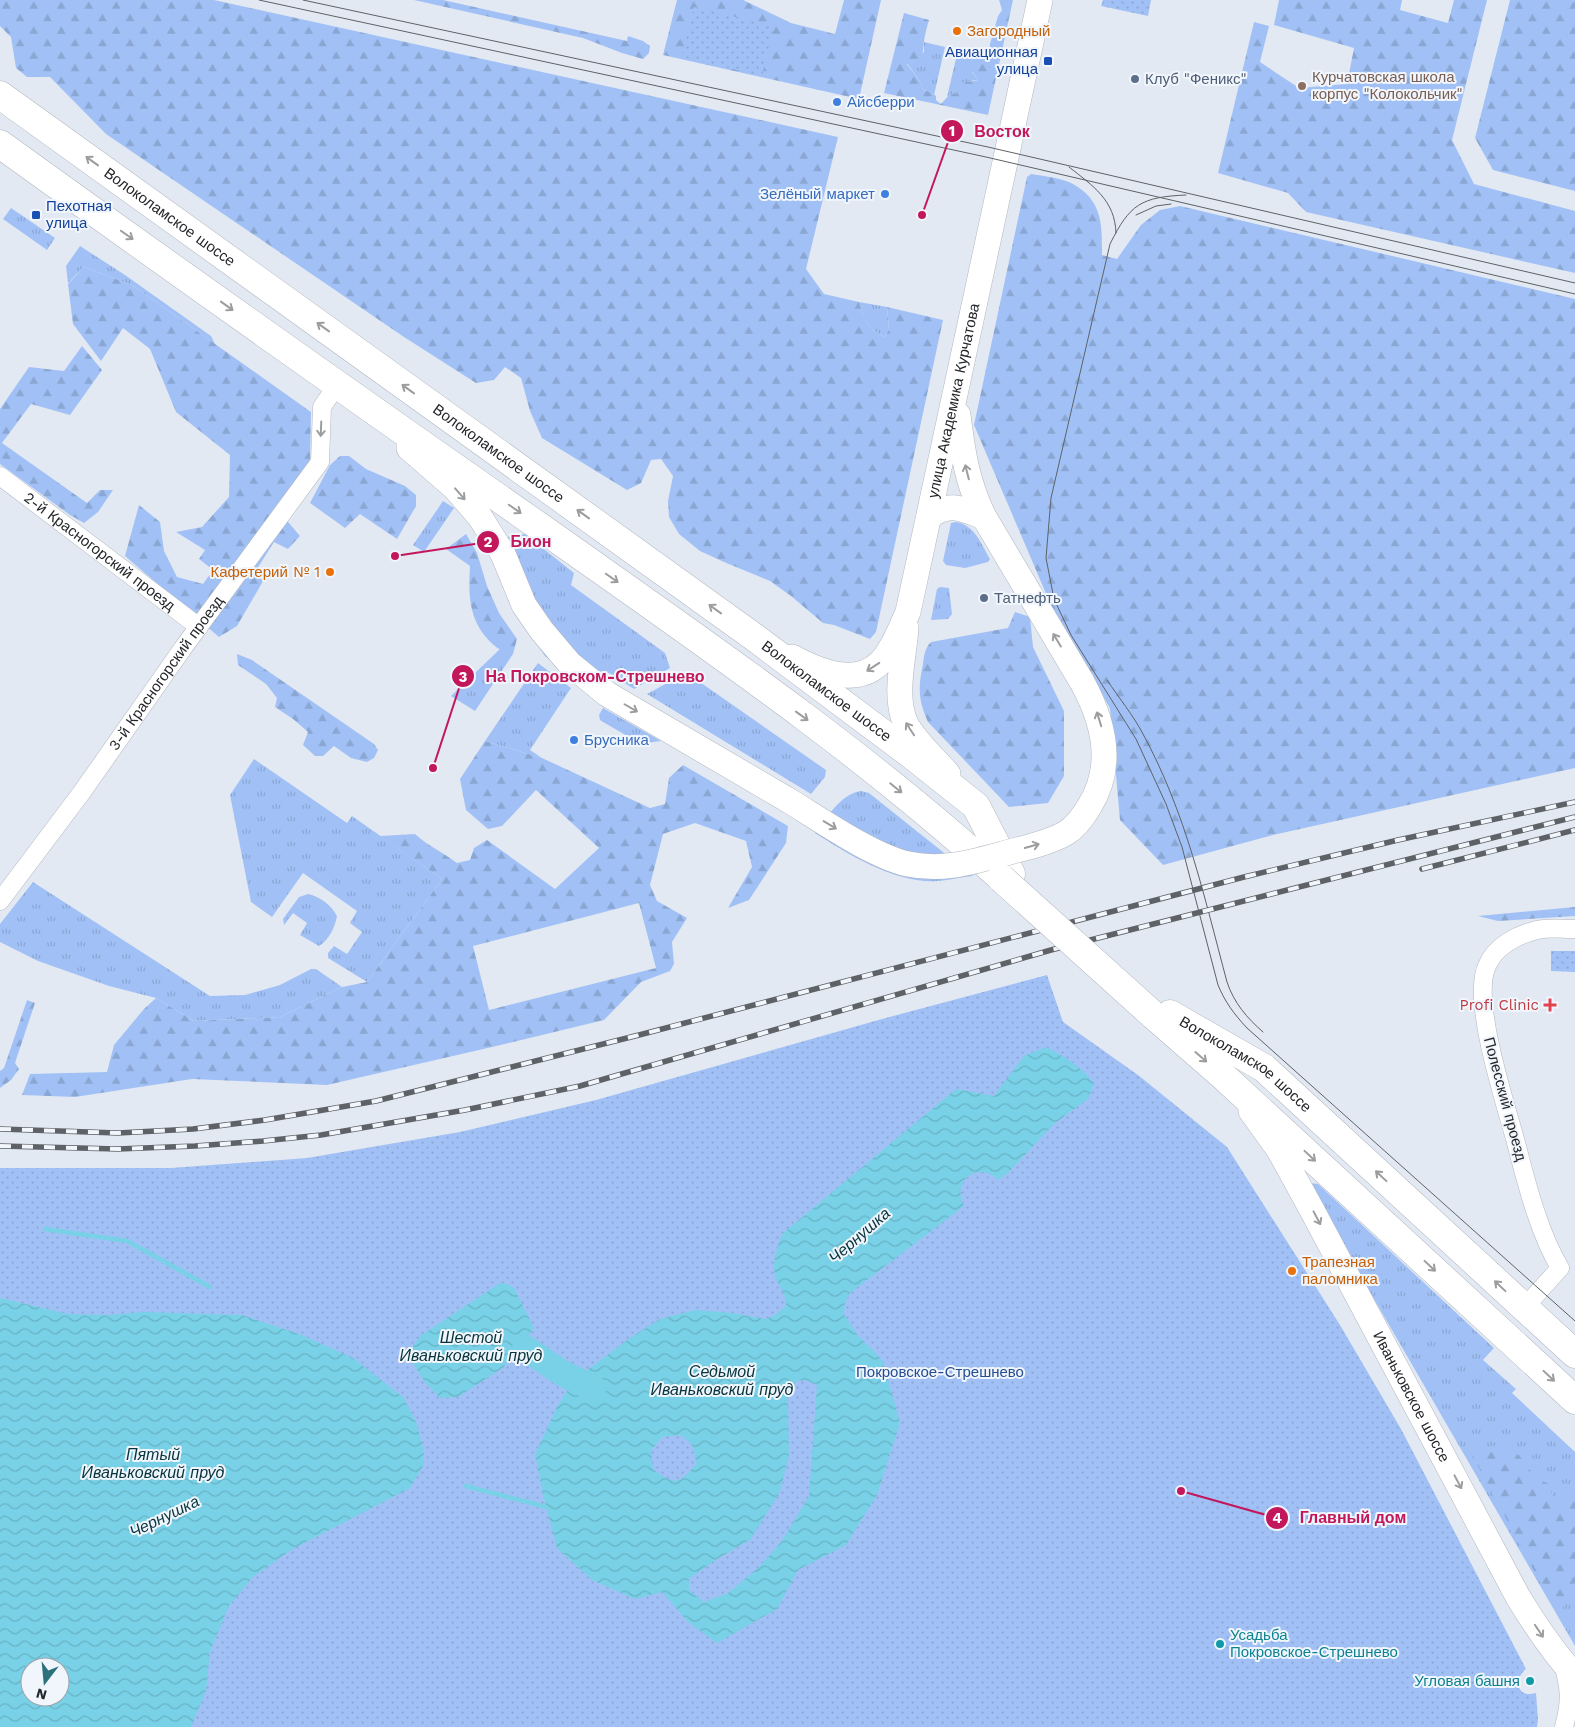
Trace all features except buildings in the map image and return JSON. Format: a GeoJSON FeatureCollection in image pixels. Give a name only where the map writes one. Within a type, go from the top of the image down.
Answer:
{"type":"FeatureCollection","features":[{"type":"Feature","properties":{"kind":"main road","name":"улица Академика Курчатова"},"geometry":{"type":"LineString","coordinates":[[754,637],[808,666],[832,674],[848,676],[867,671],[883,659],[889,651],[908,612],[1040,0]]}},
{"type":"Feature","properties":{"kind":"main road","name":"Волоколамское шоссе"},"geometry":{"type":"LineString","coordinates":[[2,97],[754,637],[913,756],[976,806],[1006,876]]}},
{"type":"Feature","properties":{"kind":"main road","name":"Волоколамское шоссе"},"geometry":{"type":"LineString","coordinates":[[0,144],[341,388],[645,601],[858,757],[1006,876],[1157,1012],[1223,1076],[1575,1400]]}},
{"type":"Feature","properties":{"kind":"main road","name":"Волоколамское шоссе"},"geometry":{"type":"LineString","coordinates":[[0,152],[45,176]]}},
{"type":"Feature","properties":{"kind":"main road"},"geometry":{"type":"LineString","coordinates":[[341,388],[455,488],[480,516],[503,554],[524,605],[542,631],[570,664],[607,694],[890,859],[908,864],[947,868],[1052,840],[1068,832],[1082,818],[1094,799],[1104,761],[1104,736],[1098,716],[1082,682],[984,517],[975,498],[965,468],[955,395]]}},
{"type":"Feature","properties":{"kind":"main road"},"geometry":{"type":"LineString","coordinates":[[929,517],[936,511],[952,508],[966,510],[984,517]]}},
{"type":"Feature","properties":{"kind":"main road"},"geometry":{"type":"LineString","coordinates":[[908,612],[900,686],[902,714],[912,733],[976,806]]}},
{"type":"Feature","properties":{"kind":"main road","name":"Волоколамское шоссе"},"geometry":{"type":"LineString","coordinates":[[1157,1012],[1264,1068],[1575,1354]]}},
{"type":"Feature","properties":{"kind":"main road","name":"Иваньковское шоссе"},"geometry":{"type":"LineString","coordinates":[[1223,1076],[1242,1098],[1279,1150],[1518,1597],[1539,1631],[1569,1669]]}},
{"type":"Feature","properties":{"kind":"street","name":"3-й Красногорский проезд"},"geometry":{"type":"LineString","coordinates":[[0,901],[82,792],[199,627],[320,462],[322,407],[341,388]]}},
{"type":"Feature","properties":{"kind":"street","name":"2-й Красногорский проезд"},"geometry":{"type":"LineString","coordinates":[[0,476],[199,627]]}},
{"type":"Feature","properties":{"kind":"street","name":"Полесский проезд"},"geometry":{"type":"LineString","coordinates":[[1524,1308],[1560,1268],[1536,1216],[1525,1176],[1489,1038],[1483,1006],[1483,985],[1487,964],[1499,947],[1514,938],[1538,929],[1575,930]]}},
{"type":"Feature","properties":{"kind":"street","name":"Иваньковское шоссе"},"geometry":{"type":"LineString","coordinates":[[1564,1727],[1570,1702],[1569,1669]]}},
{"type":"Feature","properties":{"kind":"green space"},"geometry":{"type":"Polygon","coordinates":[[[0,0],[214,0],[838,137],[806,269],[824,294],[859,302],[870,327],[885,337],[889,329],[887,307],[943,320],[876,632],[870,639],[834,625],[823,623],[770,581],[700,551],[679,534],[669,517],[668,501],[673,476],[661,459],[651,460],[641,483],[627,490],[542,438],[530,411],[521,378],[505,367],[494,380],[476,383],[404,337],[106,134],[50,77],[27,77],[16,68],[11,37],[0,26],[0,0]]]}},
{"type":"Feature","properties":{"kind":"green space"},"geometry":{"type":"Polygon","coordinates":[[[414,0],[443,0],[627,41],[628,36],[643,41],[650,46],[649,53],[643,59],[583,38],[414,0]]]}},
{"type":"Feature","properties":{"kind":"green space"},"geometry":{"type":"Polygon","coordinates":[[[677,0],[743,0],[791,23],[835,34],[844,0],[881,0],[859,99],[663,55],[677,0]]]}},
{"type":"Feature","properties":{"kind":"green space"},"geometry":{"type":"Polygon","coordinates":[[[999,0],[1013,0],[988,115],[884,93],[904,13],[929,20],[922,56],[907,64],[921,83],[923,90],[931,92],[941,104],[950,94],[956,94],[961,83],[978,80],[969,67],[971,62],[982,59],[990,53],[990,44],[998,16],[1002,10],[999,0]]]}},
{"type":"Feature","properties":{"kind":"green space"},"geometry":{"type":"Polygon","coordinates":[[[1103,0],[1151,0],[1148,16],[1101,6],[1103,0]]]}},
{"type":"Feature","properties":{"kind":"green space"},"geometry":{"type":"Polygon","coordinates":[[[1279,0],[1402,0],[1400,10],[1448,23],[1454,0],[1487,0],[1452,140],[1474,184],[1575,211],[1575,273],[1306,212],[1288,193],[1218,173],[1254,22],[1269,26],[1260,62],[1299,88],[1347,84],[1354,48],[1274,25],[1279,0]]]}},
{"type":"Feature","properties":{"kind":"green space"},"geometry":{"type":"Polygon","coordinates":[[[1510,0],[1575,0],[1575,191],[1493,170],[1475,138],[1510,0]]]}},
{"type":"Feature","properties":{"kind":"green space"},"geometry":{"type":"Polygon","coordinates":[[[694,7],[774,26],[762,76],[682,57],[694,7]]]}},
{"type":"Feature","properties":{"kind":"green space"},"geometry":{"type":"Polygon","coordinates":[[[924,42],[945,47],[934,95],[923,90],[921,83],[907,63],[912,62],[924,52],[924,42]]]}},
{"type":"Feature","properties":{"kind":"green space"},"geometry":{"type":"Polygon","coordinates":[[[958,50],[984,56],[972,72],[978,80],[970,81],[957,90],[956,94],[950,94],[947,97],[958,50]]]}},
{"type":"Feature","properties":{"kind":"green space"},"geometry":{"type":"Polygon","coordinates":[[[1031,174],[1064,180],[1083,191],[1090,198],[1099,215],[1102,234],[1102,255],[1117,259],[1141,225],[1160,210],[1180,206],[1575,299],[1575,768],[1273,835],[1163,865],[1120,820],[1110,708],[1056,617],[974,425],[1027,177],[1031,174]]]}},
{"type":"Feature","properties":{"kind":"green space"},"geometry":{"type":"Polygon","coordinates":[[[11,208],[55,238],[47,250],[3,219],[11,208]]]}},
{"type":"Feature","properties":{"kind":"green space"},"geometry":{"type":"Polygon","coordinates":[[[80,246],[125,275],[211,336],[215,344],[132,285],[84,267],[68,283],[66,266],[80,246]]]}},
{"type":"Feature","properties":{"kind":"green space"},"geometry":{"type":"Polygon","coordinates":[[[84,267],[132,285],[311,412],[310,465],[278,510],[300,536],[288,549],[274,542],[257,569],[266,576],[237,626],[219,637],[125,556],[139,505],[160,522],[164,551],[177,577],[203,584],[213,570],[199,559],[205,550],[176,532],[202,527],[229,497],[230,455],[176,412],[150,349],[123,328],[101,361],[73,324],[68,284],[84,267]]]}},
{"type":"Feature","properties":{"kind":"green space"},"geometry":{"type":"Polygon","coordinates":[[[859,302],[887,307],[889,329],[885,337],[870,327],[859,302]]]}},
{"type":"Feature","properties":{"kind":"green space"},"geometry":{"type":"Polygon","coordinates":[[[82,346],[102,370],[70,415],[31,404],[2,443],[87,503],[100,490],[113,490],[98,512],[84,523],[70,515],[0,464],[0,409],[29,367],[64,371],[82,346]]]}},
{"type":"Feature","properties":{"kind":"green space"},"geometry":{"type":"Polygon","coordinates":[[[340,456],[349,456],[366,469],[405,486],[416,495],[416,506],[397,539],[360,514],[345,528],[310,503],[330,465],[340,456]]]}},
{"type":"Feature","properties":{"kind":"green space"},"geometry":{"type":"Polygon","coordinates":[[[443,501],[454,508],[424,552],[413,545],[443,501]]]}},
{"type":"Feature","properties":{"kind":"green space"},"geometry":{"type":"Polygon","coordinates":[[[956,522],[968,527],[977,536],[990,559],[988,562],[965,568],[946,565],[943,561],[951,523],[956,522]]]}},
{"type":"Feature","properties":{"kind":"green space"},"geometry":{"type":"Polygon","coordinates":[[[466,534],[477,553],[487,586],[499,613],[517,639],[513,654],[497,647],[486,638],[480,629],[475,619],[470,599],[470,566],[446,549],[466,534]]]}},
{"type":"Feature","properties":{"kind":"green space"},"geometry":{"type":"Polygon","coordinates":[[[525,534],[574,573],[571,585],[665,653],[670,668],[634,689],[609,673],[590,673],[579,683],[545,656],[515,614],[502,538],[525,534]]]}},
{"type":"Feature","properties":{"kind":"green space"},"geometry":{"type":"Polygon","coordinates":[[[940,587],[949,588],[952,614],[948,619],[931,620],[937,589],[940,587]]]}},
{"type":"Feature","properties":{"kind":"green space"},"geometry":{"type":"Polygon","coordinates":[[[1015,612],[1030,617],[1033,647],[1064,711],[1064,776],[1048,803],[1009,807],[928,722],[922,707],[920,680],[924,655],[931,642],[1008,628],[1015,612]]]}},
{"type":"Feature","properties":{"kind":"green space"},"geometry":{"type":"Polygon","coordinates":[[[500,649],[513,654],[475,711],[451,696],[500,649]]]}},
{"type":"Feature","properties":{"kind":"green space"},"geometry":{"type":"Polygon","coordinates":[[[237,654],[252,660],[374,744],[378,750],[374,758],[367,762],[351,758],[334,746],[323,756],[315,756],[303,745],[308,732],[275,707],[277,698],[266,684],[238,665],[237,654]]]}},
{"type":"Feature","properties":{"kind":"green space"},"geometry":{"type":"Polygon","coordinates":[[[538,663],[571,688],[530,750],[542,758],[485,741],[538,663]]]}},
{"type":"Feature","properties":{"kind":"green space"},"geometry":{"type":"Polygon","coordinates":[[[680,676],[694,678],[826,770],[825,777],[811,794],[647,694],[680,676]]]}},
{"type":"Feature","properties":{"kind":"green space"},"geometry":{"type":"Polygon","coordinates":[[[603,708],[661,741],[644,743],[636,741],[600,720],[599,715],[603,708]]]}},
{"type":"Feature","properties":{"kind":"green space"},"geometry":{"type":"Polygon","coordinates":[[[485,741],[542,758],[650,808],[665,804],[669,778],[683,765],[788,826],[786,843],[749,900],[728,908],[752,867],[746,841],[695,823],[663,834],[650,885],[657,901],[687,918],[672,942],[674,964],[670,971],[641,982],[604,1020],[327,1085],[192,1079],[75,1097],[22,1095],[30,1074],[107,1072],[114,1045],[144,1009],[156,998],[194,1021],[280,1017],[342,987],[367,982],[442,879],[380,836],[415,834],[457,863],[470,860],[474,848],[487,840],[555,889],[599,848],[536,790],[502,826],[488,829],[466,810],[460,779],[485,741]],[[639,903],[473,946],[489,1010],[656,968],[639,903]]]}},
{"type":"Feature","properties":{"kind":"green space"},"geometry":{"type":"Polygon","coordinates":[[[254,759],[347,823],[352,816],[442,879],[367,982],[328,958],[328,953],[334,946],[347,954],[362,932],[350,923],[357,911],[303,873],[272,917],[251,902],[230,795],[254,759]]]}},
{"type":"Feature","properties":{"kind":"green space"},"geometry":{"type":"Polygon","coordinates":[[[861,791],[869,793],[973,876],[938,881],[906,878],[858,859],[815,833],[840,802],[853,793],[861,791]]]}},
{"type":"Feature","properties":{"kind":"green space"},"geometry":{"type":"Polygon","coordinates":[[[33,882],[210,996],[245,995],[280,985],[311,969],[316,969],[342,987],[280,1017],[194,1021],[156,998],[109,986],[38,961],[0,942],[0,924],[33,882]]]}},
{"type":"Feature","properties":{"kind":"green space"},"geometry":{"type":"Polygon","coordinates":[[[308,894],[325,902],[337,916],[331,933],[319,946],[300,935],[307,923],[293,913],[284,925],[283,919],[299,897],[308,894]]]}},
{"type":"Feature","properties":{"kind":"green space"},"geometry":{"type":"Polygon","coordinates":[[[1575,907],[1575,916],[1498,921],[1478,916],[1575,907]]]}},
{"type":"Feature","properties":{"kind":"green space"},"geometry":{"type":"Polygon","coordinates":[[[1551,951],[1575,951],[1575,972],[1551,971],[1551,951]]]}},
{"type":"Feature","properties":{"kind":"green space","name":"Покровское-Стрешнево"},"geometry":{"type":"Polygon","coordinates":[[[1047,975],[1063,1022],[1138,1075],[1227,1147],[1340,1325],[1401,1429],[1526,1669],[1519,1678],[1518,1683],[1521,1691],[1530,1694],[1536,1693],[1537,1727],[0,1727],[0,1168],[171,1168],[307,1158],[460,1132],[596,1100],[882,1019],[1047,975]]]}},
{"type":"Feature","properties":{"kind":"green space"},"geometry":{"type":"Polygon","coordinates":[[[27,1000],[35,1003],[15,1063],[19,1069],[11,1080],[0,1088],[0,1071],[4,1068],[27,1000]]]}},
{"type":"Feature","properties":{"kind":"green space"},"geometry":{"type":"Polygon","coordinates":[[[1310,1183],[1318,1184],[1494,1348],[1483,1360],[1516,1389],[1512,1393],[1575,1452],[1575,1646],[1312,1192],[1310,1183]]]}},
{"type":"Feature","properties":{"kind":"green space"},"geometry":{"type":"Polygon","coordinates":[[[1474,1447],[1519,1455],[1536,1478],[1549,1484],[1553,1498],[1568,1498],[1575,1495],[1575,1589],[1568,1603],[1556,1612],[1470,1451],[1474,1447]]]}},
{"type":"Feature","properties":{"kind":"water","name":"Седьмой Иваньковский пруд"},"geometry":{"type":"Polygon","coordinates":[[[1046,1047],[1072,1062],[1094,1084],[1088,1099],[1055,1123],[1008,1173],[998,1180],[990,1174],[982,1172],[969,1176],[961,1189],[964,1206],[850,1293],[845,1303],[844,1314],[857,1334],[883,1361],[900,1423],[877,1495],[846,1545],[798,1570],[777,1609],[717,1643],[688,1622],[662,1592],[635,1599],[592,1580],[557,1548],[543,1495],[535,1454],[557,1407],[569,1388],[562,1373],[582,1374],[630,1338],[660,1319],[695,1310],[733,1313],[766,1319],[775,1315],[786,1306],[774,1269],[782,1234],[956,1089],[994,1096],[1024,1056],[1046,1047]],[[806,1380],[796,1381],[788,1398],[789,1455],[780,1492],[750,1540],[717,1559],[689,1579],[689,1590],[704,1602],[728,1593],[758,1568],[782,1541],[809,1496],[817,1385],[806,1380]],[[680,1435],[662,1437],[651,1451],[653,1469],[671,1480],[680,1479],[685,1476],[696,1464],[693,1447],[689,1441],[680,1435]]]}},
{"type":"Feature","properties":{"kind":"water","name":"Шестой Иваньковский пруд"},"geometry":{"type":"Polygon","coordinates":[[[500,1283],[514,1288],[534,1328],[527,1337],[529,1342],[555,1368],[523,1354],[512,1353],[504,1367],[458,1397],[440,1398],[424,1381],[411,1360],[413,1346],[420,1336],[500,1283]]]}},
{"type":"Feature","properties":{"kind":"water","name":"Пятый Иваньковский пруд"},"geometry":{"type":"Polygon","coordinates":[[[0,1298],[68,1314],[109,1315],[144,1312],[242,1315],[299,1334],[353,1358],[404,1398],[417,1424],[424,1452],[423,1466],[410,1488],[291,1550],[253,1577],[229,1606],[210,1652],[206,1691],[191,1727],[0,1727],[0,1298]]]}},
{"type":"Feature","properties":{"kind":"waterway"},"geometry":{"type":"LineString","coordinates":[[45,1229],[127,1241],[210,1287]]}},
{"type":"Feature","properties":{"kind":"waterway","name":"Чернушка"},"geometry":{"type":"LineString","coordinates":[[525,1348],[562,1373],[593,1388]]}},
{"type":"Feature","properties":{"kind":"waterway"},"geometry":{"type":"LineString","coordinates":[[466,1486],[546,1507]]}},
{"type":"Feature","properties":{"kind":"tram line"},"geometry":{"type":"LineString","coordinates":[[259,0],[986,157],[1575,294]]}},
{"type":"Feature","properties":{"kind":"tram line"},"geometry":{"type":"LineString","coordinates":[[303,0],[988,147],[1575,283]]}},
{"type":"Feature","properties":{"kind":"tram line"},"geometry":{"type":"LineString","coordinates":[[1069,167],[1094,188],[1107,203],[1112,211],[1116,233]]}},
{"type":"Feature","properties":{"kind":"tram line"},"geometry":{"type":"LineString","coordinates":[[1186,195],[1158,198],[1139,205],[1124,220],[1110,244],[1051,498],[1046,558],[1054,599],[1071,635],[1136,739],[1166,804],[1182,847],[1218,985],[1230,1008],[1247,1028],[1575,1321]]}},
{"type":"Feature","properties":{"kind":"tram line"},"geometry":{"type":"LineString","coordinates":[[1136,215],[1156,206],[1171,204]]}},
{"type":"Feature","properties":{"kind":"tram line"},"geometry":{"type":"LineString","coordinates":[[1107,680],[1139,727],[1171,794],[1202,887],[1227,982],[1233,997],[1242,1010],[1263,1032]]}},
{"type":"Feature","properties":{"kind":"railway"},"geometry":{"type":"LineString","coordinates":[[0,1129],[118,1133],[193,1129],[265,1120],[376,1101],[639,1035],[1244,877],[1398,840],[1575,802]]}},
{"type":"Feature","properties":{"kind":"railway"},"geometry":{"type":"LineString","coordinates":[[0,1146],[118,1149],[263,1141],[321,1135],[465,1110],[580,1086],[1051,950],[1575,817]]}},
{"type":"Feature","properties":{"kind":"railway"},"geometry":{"type":"LineString","coordinates":[[1422,869],[1575,830]]}},
{"type":"Feature","properties":{"kind":"place","name":"Загородный"},"geometry":{"type":"Point","coordinates":[957,31]}},
{"type":"Feature","properties":{"kind":"place","name":"Авиационная улица"},"geometry":{"type":"Point","coordinates":[1048,61]}},
{"type":"Feature","properties":{"kind":"place","name":"Клуб \"Феникс\""},"geometry":{"type":"Point","coordinates":[1135,79]}},
{"type":"Feature","properties":{"kind":"place","name":"Курчатовская школа корпус \"Колокольчик\""},"geometry":{"type":"Point","coordinates":[1302,86]}},
{"type":"Feature","properties":{"kind":"place","name":"Айсберри"},"geometry":{"type":"Point","coordinates":[837,102]}},
{"type":"Feature","properties":{"kind":"place","name":"Зелёный маркет"},"geometry":{"type":"Point","coordinates":[885,194]}},
{"type":"Feature","properties":{"kind":"place","name":"Пехотная улица"},"geometry":{"type":"Point","coordinates":[36,215]}},
{"type":"Feature","properties":{"kind":"place","name":"Восток"},"geometry":{"type":"Point","coordinates":[922,215]}},
{"type":"Feature","properties":{"kind":"place","name":"Бион"},"geometry":{"type":"Point","coordinates":[395,556]}},
{"type":"Feature","properties":{"kind":"place","name":"Кафетерий № 1"},"geometry":{"type":"Point","coordinates":[330,572]}},
{"type":"Feature","properties":{"kind":"place","name":"Татнефть"},"geometry":{"type":"Point","coordinates":[984,598]}},
{"type":"Feature","properties":{"kind":"place","name":"Брусника"},"geometry":{"type":"Point","coordinates":[574,740]}},
{"type":"Feature","properties":{"kind":"place","name":"На Покровском-Стрешнево"},"geometry":{"type":"Point","coordinates":[433,768]}},
{"type":"Feature","properties":{"kind":"place","name":"Profi Clinic"},"geometry":{"type":"Point","coordinates":[1550,1005]}},
{"type":"Feature","properties":{"kind":"place","name":"Трапезная паломника"},"geometry":{"type":"Point","coordinates":[1292,1271]}},
{"type":"Feature","properties":{"kind":"place","name":"Главный дом"},"geometry":{"type":"Point","coordinates":[1181,1491]}},
{"type":"Feature","properties":{"kind":"place","name":"Усадьба Покровское-Стрешнево"},"geometry":{"type":"Point","coordinates":[1220,1644]}},
{"type":"Feature","properties":{"kind":"place","name":"Угловая башня"},"geometry":{"type":"Point","coordinates":[1530,1681]}}]}
